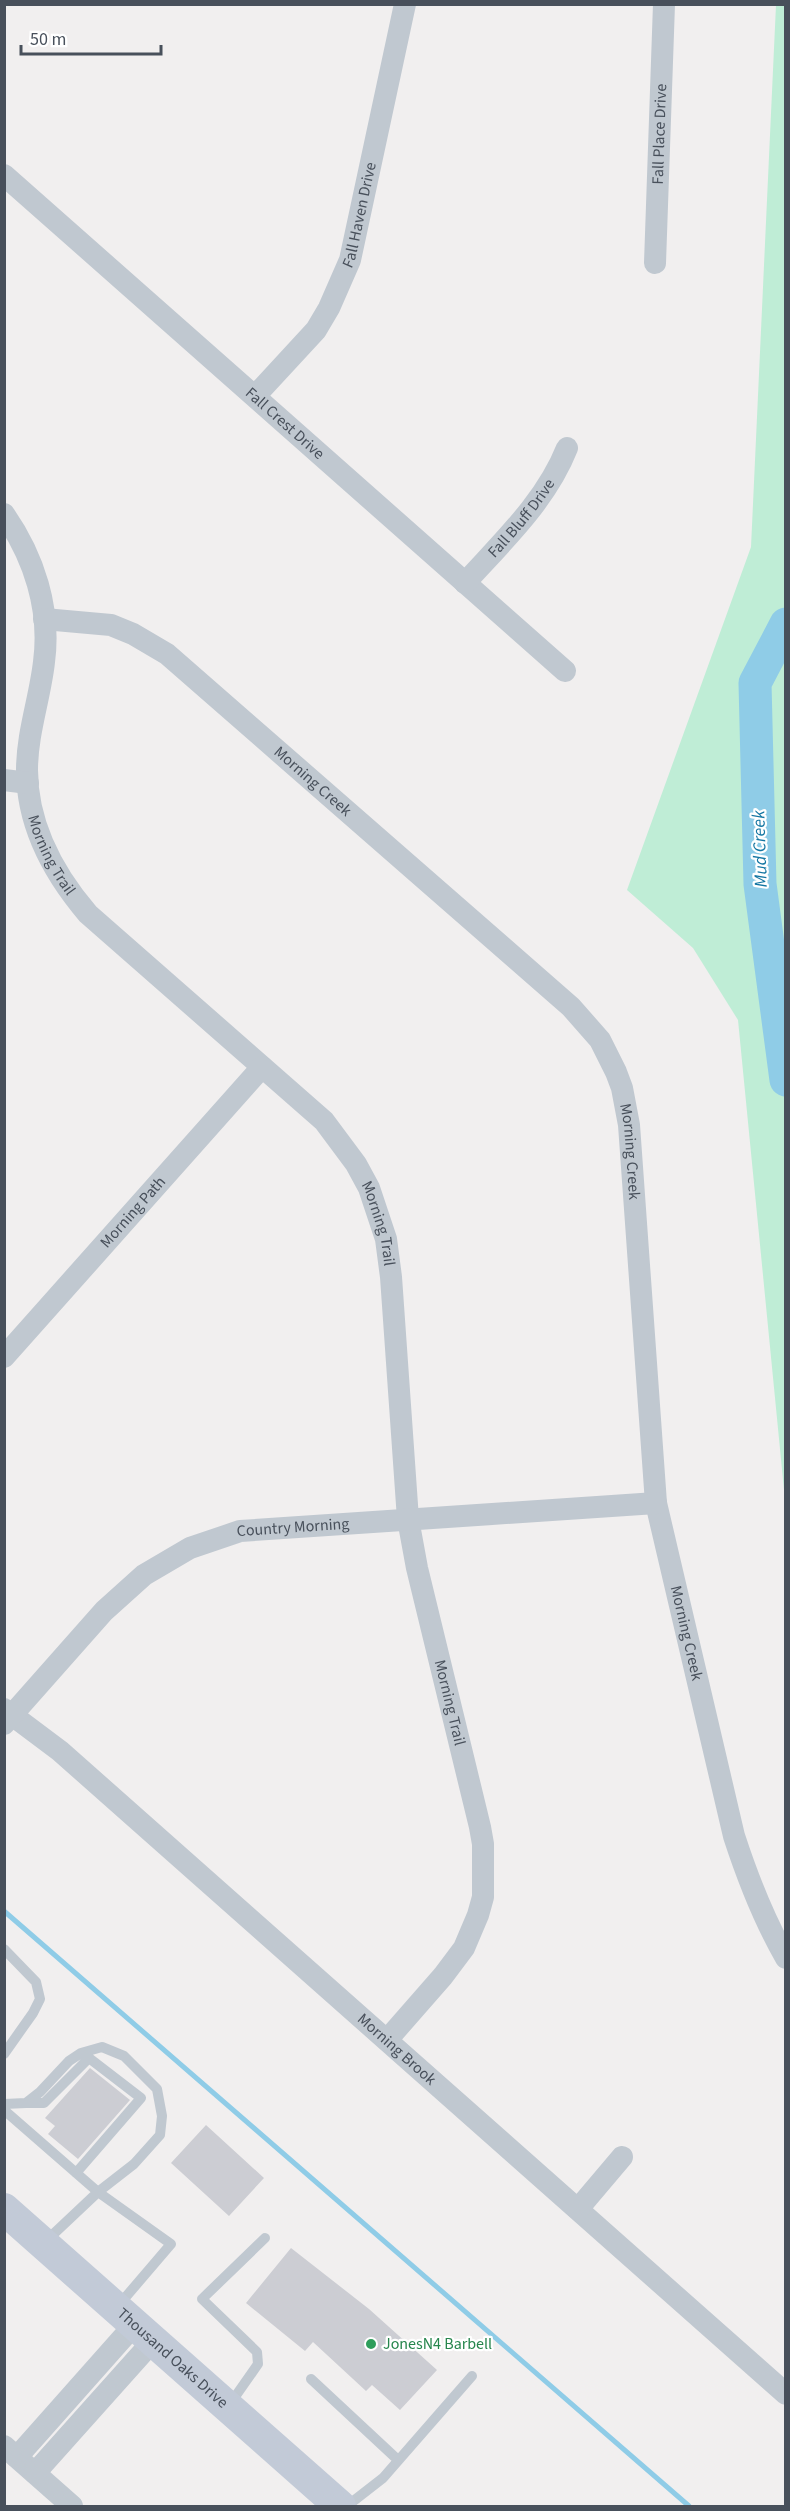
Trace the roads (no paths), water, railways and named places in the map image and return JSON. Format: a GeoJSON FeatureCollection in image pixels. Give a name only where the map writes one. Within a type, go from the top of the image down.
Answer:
{"type":"FeatureCollection","features":[{"type":"Feature","properties":{"kind":"main road","name":"Thousand Oaks Drive"},"geometry":{"type":"LineString","coordinates":[[4,2209],[340,2506]]}},
{"type":"Feature","properties":{"kind":"street","name":"Fall Haven Drive"},"geometry":{"type":"LineString","coordinates":[[255,396],[315,330],[329,308],[350,260],[405,4]]}},
{"type":"Feature","properties":{"kind":"street","name":"Fall Place Drive"},"geometry":{"type":"LineString","coordinates":[[655,263],[664,4]]}},
{"type":"Feature","properties":{"kind":"street","name":"Fall Crest Drive"},"geometry":{"type":"LineString","coordinates":[[4,174],[565,671]]}},
{"type":"Feature","properties":{"kind":"street","name":"Fall Bluff Drive"},"geometry":{"type":"LineString","coordinates":[[465,583],[534,506],[549,486],[567,448]]}},
{"type":"Feature","properties":{"kind":"street","name":"Morning Trail"},"geometry":{"type":"LineString","coordinates":[[4,514],[18,534],[36,574],[44,619],[44,662],[28,752],[28,783],[32,812],[40,840],[53,868],[72,896],[88,914],[311,1108],[342,1142],[369,1188],[386,1239],[391,1276],[408,1519],[417,1568],[483,1844],[483,1897],[464,1948],[443,1976],[387,2040]]}},
{"type":"Feature","properties":{"kind":"street","name":"Morning Creek"},"geometry":{"type":"LineString","coordinates":[[44,619],[111,625],[133,634],[167,654],[571,1007],[600,1040],[622,1088],[629,1125],[656,1503],[734,1836],[749,1884],[767,1925],[786,1958]]}},
{"type":"Feature","properties":{"kind":"street"},"geometry":{"type":"LineString","coordinates":[[4,780],[28,783]]}},
{"type":"Feature","properties":{"kind":"street","name":"Morning Path"},"geometry":{"type":"LineString","coordinates":[[4,1357],[262,1067]]}},
{"type":"Feature","properties":{"kind":"street","name":"Country Morning"},"geometry":{"type":"LineString","coordinates":[[7,1716],[123,1592],[144,1575],[190,1548],[240,1531],[656,1503]]}},
{"type":"Feature","properties":{"kind":"street","name":"Morning Brook"},"geometry":{"type":"LineString","coordinates":[[7,1716],[60,1751],[786,2394]]}},
{"type":"Feature","properties":{"kind":"street"},"geometry":{"type":"LineString","coordinates":[[578,2209],[621,2157]]}},
{"type":"Feature","properties":{"kind":"street"},"geometry":{"type":"LineString","coordinates":[[72,2506],[11,2452],[64,2404],[135,2324]]}},
{"type":"Feature","properties":{"kind":"street"},"geometry":{"type":"LineString","coordinates":[[35,2473],[82,2420],[135,2324]]}},
{"type":"Feature","properties":{"kind":"street"},"geometry":{"type":"LineString","coordinates":[[64,2404],[82,2420]]}},
{"type":"Feature","properties":{"kind":"lane"},"geometry":{"type":"LineString","coordinates":[[4,1949],[36,1982],[40,1999],[33,2013],[4,2054]]}},
{"type":"Feature","properties":{"kind":"lane"},"geometry":{"type":"LineString","coordinates":[[26,2103],[40,2092],[69,2061],[81,2053],[102,2047],[124,2056],[158,2089],[162,2116],[160,2135],[134,2164],[98,2192],[43,2244]]}},
{"type":"Feature","properties":{"kind":"lane"},"geometry":{"type":"LineString","coordinates":[[4,2104],[44,2103],[89,2058],[141,2098],[76,2173]]}},
{"type":"Feature","properties":{"kind":"lane"},"geometry":{"type":"LineString","coordinates":[[4,2110],[98,2192],[171,2244],[135,2324]]}},
{"type":"Feature","properties":{"kind":"lane"},"geometry":{"type":"LineString","coordinates":[[228,2406],[258,2364],[257,2352],[202,2300],[265,2238]]}},
{"type":"Feature","properties":{"kind":"lane"},"geometry":{"type":"LineString","coordinates":[[347,2506],[383,2478],[472,2376]]}},
{"type":"Feature","properties":{"kind":"lane"},"geometry":{"type":"LineString","coordinates":[[311,2379],[398,2460]]}},
{"type":"Feature","properties":{"kind":"waterway","name":"Mud Creek"},"geometry":{"type":"LineString","coordinates":[[786,624],[755,683],[760,884],[786,1080]]}},
{"type":"Feature","properties":{"kind":"waterway"},"geometry":{"type":"LineString","coordinates":[[4,1911],[689,2506]]}},
{"type":"Feature","properties":{"kind":"place","name":"JonesN4 Barbell"},"geometry":{"type":"Point","coordinates":[371,2344]}}]}
